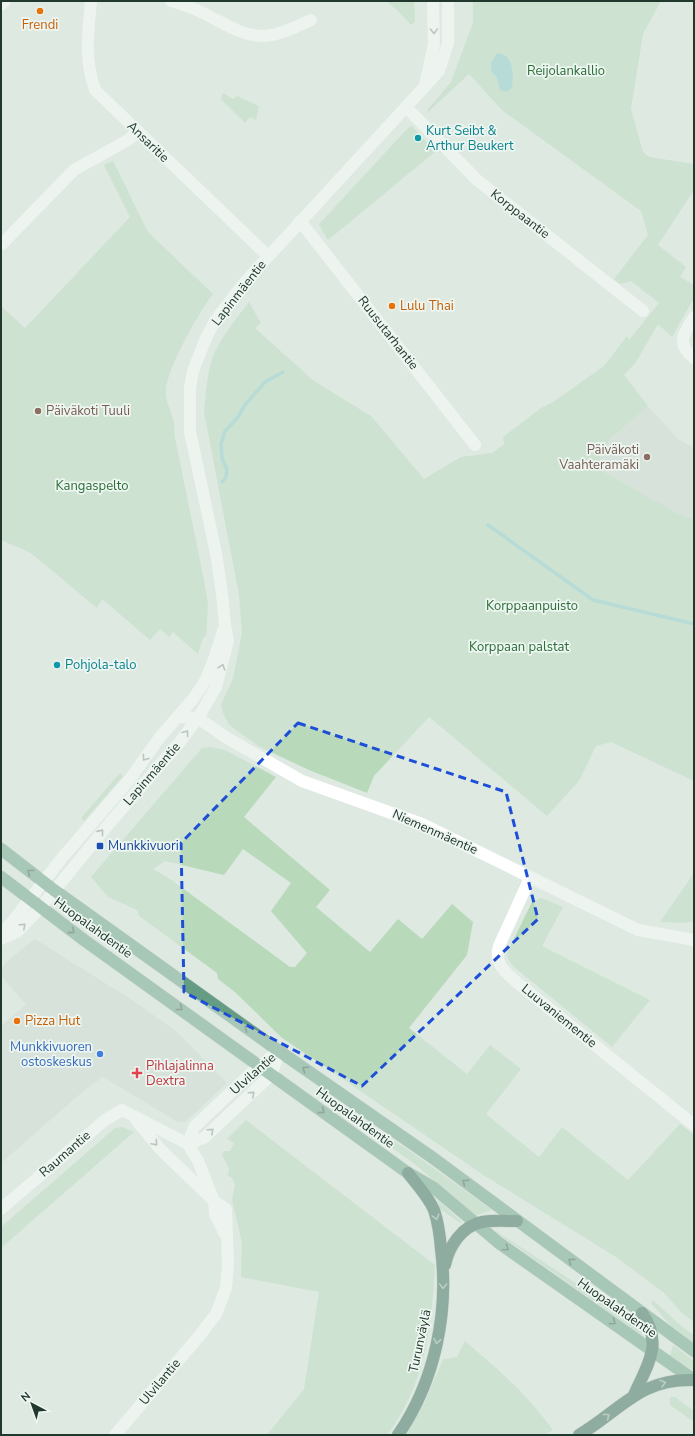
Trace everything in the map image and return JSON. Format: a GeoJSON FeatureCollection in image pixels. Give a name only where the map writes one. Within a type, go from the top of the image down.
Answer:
{"type":"FeatureCollection","features":[{"type":"Feature","properties":{"kind":"highway"},"geometry":{"type":"LineString","coordinates":[[408,1173],[429,1201],[434,1211],[439,1230],[444,1270]]}},
{"type":"Feature","properties":{"kind":"highway"},"geometry":{"type":"LineString","coordinates":[[444,1270],[450,1248],[457,1238],[475,1224],[483,1222],[517,1221]]}},
{"type":"Feature","properties":{"kind":"highway","name":"Turunväylä"},"geometry":{"type":"LineString","coordinates":[[398,1435],[415,1408],[432,1363],[443,1303],[444,1270]]}},
{"type":"Feature","properties":{"kind":"highway"},"geometry":{"type":"LineString","coordinates":[[634,1395],[653,1351],[651,1329],[642,1312]]}},
{"type":"Feature","properties":{"kind":"highway"},"geometry":{"type":"LineString","coordinates":[[579,1435],[594,1426],[634,1395],[668,1381],[694,1380]]}},
{"type":"Feature","properties":{"kind":"main road","name":"Huopalahdentie"},"geometry":{"type":"LineString","coordinates":[[1,849],[54,890],[279,1051],[433,1158],[694,1351]]}},
{"type":"Feature","properties":{"kind":"main road","name":"Huopalahdentie"},"geometry":{"type":"LineString","coordinates":[[1,877],[259,1066],[408,1173],[434,1188],[499,1243],[694,1380]]}},
{"type":"Feature","properties":{"kind":"street"},"geometry":{"type":"LineString","coordinates":[[1,5],[5,1]]}},
{"type":"Feature","properties":{"kind":"street","name":"Ansaritie"},"geometry":{"type":"LineString","coordinates":[[91,1],[87,60],[89,73],[95,90],[268,256]]}},
{"type":"Feature","properties":{"kind":"street"},"geometry":{"type":"LineString","coordinates":[[171,1],[203,13],[234,30],[245,34],[266,36],[278,34],[311,20]]}},
{"type":"Feature","properties":{"kind":"street"},"geometry":{"type":"LineString","coordinates":[[425,88],[434,44],[432,1]]}},
{"type":"Feature","properties":{"kind":"street","name":"Lapinmäentie"},"geometry":{"type":"LineString","coordinates":[[41,907],[108,825],[175,748],[198,718],[216,687],[223,664],[228,641],[224,625],[222,594],[216,554],[190,432],[190,388],[199,352],[215,321],[268,256],[439,72],[445,58],[448,43],[448,1]]}},
{"type":"Feature","properties":{"kind":"street","name":"Korppaantie"},"geometry":{"type":"LineString","coordinates":[[406,107],[477,180],[643,311]]}},
{"type":"Feature","properties":{"kind":"street"},"geometry":{"type":"LineString","coordinates":[[1,245],[74,170],[128,140],[138,132]]}},
{"type":"Feature","properties":{"kind":"street","name":"Ruusutarhantie"},"geometry":{"type":"LineString","coordinates":[[300,221],[475,445]]}},
{"type":"Feature","properties":{"kind":"street"},"geometry":{"type":"LineString","coordinates":[[694,317],[685,333],[682,343],[684,349],[694,358]]}},
{"type":"Feature","properties":{"kind":"street","name":"Lapinmäentie"},"geometry":{"type":"LineString","coordinates":[[30,899],[130,779],[160,737],[179,717],[205,681],[213,662],[224,625]]}},
{"type":"Feature","properties":{"kind":"street"},"geometry":{"type":"LineString","coordinates":[[179,717],[198,718]]}},
{"type":"Feature","properties":{"kind":"street","name":"Niemenmäentie"},"geometry":{"type":"LineString","coordinates":[[198,718],[227,738],[302,781],[422,824],[638,930],[694,941]]}},
{"type":"Feature","properties":{"kind":"street","name":"Luuvaniementie"},"geometry":{"type":"LineString","coordinates":[[530,878],[496,954],[499,964],[520,985],[694,1124]]}},
{"type":"Feature","properties":{"kind":"street"},"geometry":{"type":"LineString","coordinates":[[1,938],[30,899]]}},
{"type":"Feature","properties":{"kind":"street"},"geometry":{"type":"LineString","coordinates":[[1,938],[17,932],[41,907]]}},
{"type":"Feature","properties":{"kind":"street","name":"Ulvilantie"},"geometry":{"type":"LineString","coordinates":[[115,1435],[216,1314],[226,1288],[228,1264],[227,1239],[215,1214],[214,1201],[198,1161],[188,1144],[194,1127],[259,1066],[279,1051]]}},
{"type":"Feature","properties":{"kind":"street","name":"Ulvilantie"},"geometry":{"type":"LineString","coordinates":[[188,1144],[204,1138],[272,1074],[279,1051]]}},
{"type":"Feature","properties":{"kind":"street","name":"Raumantie"},"geometry":{"type":"LineString","coordinates":[[1,1209],[110,1116],[122,1110],[188,1144]]}},
{"type":"Feature","properties":{"kind":"street"},"geometry":{"type":"LineString","coordinates":[[133,1116],[155,1143],[214,1201]]}},
{"type":"Feature","properties":{"kind":"highlighted area"},"geometry":{"type":"Polygon","coordinates":[[[298,723],[506,792],[538,919],[362,1086],[184,992],[181,843],[298,723]]]}},
{"type":"Feature","properties":{"kind":"shaded area","name":"Päiväkoti Vaahteramäki"},"geometry":{"type":"Polygon","coordinates":[[[648,406],[678,439],[694,448],[694,523],[595,467],[610,439],[648,406]]]}},
{"type":"Feature","properties":{"kind":"shaded area","name":"Munkkivuoren ostoskeskus"},"geometry":{"type":"Polygon","coordinates":[[[35,939],[132,1000],[176,1031],[227,1083],[185,1122],[178,1122],[103,1077],[87,1088],[1,1163],[1,1026],[26,1005],[2,977],[2,969],[6,962],[35,939]]]}},
{"type":"Feature","properties":{"kind":"green space"},"geometry":{"type":"Polygon","coordinates":[[[386,1],[414,1],[415,22],[411,25],[386,1]]]}},
{"type":"Feature","properties":{"kind":"green space","name":"Korppaanpuisto"},"geometry":{"type":"Polygon","coordinates":[[[473,1],[661,1],[643,34],[631,109],[643,152],[649,157],[694,164],[694,190],[658,245],[686,267],[680,277],[694,285],[694,298],[672,337],[658,324],[636,362],[624,375],[648,406],[610,439],[595,467],[677,513],[694,520],[694,781],[611,742],[596,746],[579,781],[547,816],[429,717],[374,776],[367,793],[309,770],[258,746],[229,725],[221,705],[233,678],[242,633],[239,595],[204,412],[208,376],[213,356],[234,321],[249,302],[261,323],[255,328],[314,381],[371,416],[424,479],[461,457],[492,453],[504,444],[503,437],[541,408],[553,402],[604,366],[627,336],[629,340],[659,303],[631,281],[620,284],[614,279],[648,235],[641,211],[503,111],[469,74],[427,113],[428,109],[451,82],[473,23],[473,1]]]}},
{"type":"Feature","properties":{"kind":"green space"},"geometry":{"type":"Polygon","coordinates":[[[223,93],[233,99],[237,96],[259,106],[256,120],[250,117],[245,123],[221,99],[223,93]]]}},
{"type":"Feature","properties":{"kind":"green space"},"geometry":{"type":"Polygon","coordinates":[[[412,126],[435,152],[328,240],[319,225],[321,222],[408,128],[412,126]]]}},
{"type":"Feature","properties":{"kind":"green space","name":"Kangaspelto"},"geometry":{"type":"Polygon","coordinates":[[[113,161],[148,232],[213,294],[192,326],[185,340],[172,368],[166,390],[167,402],[174,421],[175,438],[208,604],[206,636],[203,638],[198,654],[173,632],[169,637],[160,629],[150,640],[102,599],[97,608],[31,553],[1,540],[1,306],[25,328],[130,217],[104,165],[113,161]]]}},
{"type":"Feature","properties":{"kind":"green space"},"geometry":{"type":"Polygon","coordinates":[[[211,747],[225,750],[276,777],[244,817],[330,890],[316,907],[370,952],[398,919],[422,939],[452,904],[473,922],[467,955],[409,1028],[467,1074],[490,1045],[521,1069],[486,1114],[539,1157],[562,1127],[628,1180],[680,1124],[694,1135],[694,1322],[683,1314],[663,1292],[616,1257],[485,1176],[281,1037],[236,993],[218,979],[217,973],[139,916],[137,910],[108,897],[91,877],[202,748],[211,747]],[[243,849],[224,875],[165,861],[153,869],[170,879],[290,967],[295,967],[307,953],[271,911],[291,883],[243,849]]]}},
{"type":"Feature","properties":{"kind":"green space"},"geometry":{"type":"Polygon","coordinates":[[[120,773],[123,776],[84,821],[81,818],[120,773]]]}},
{"type":"Feature","properties":{"kind":"green space"},"geometry":{"type":"Polygon","coordinates":[[[694,873],[694,921],[684,923],[660,922],[694,873]]]}},
{"type":"Feature","properties":{"kind":"green space"},"geometry":{"type":"Polygon","coordinates":[[[541,898],[563,907],[542,946],[650,1000],[612,1047],[514,967],[508,959],[507,953],[532,902],[541,898]]]}},
{"type":"Feature","properties":{"kind":"green space"},"geometry":{"type":"Polygon","coordinates":[[[246,1120],[435,1265],[432,1310],[424,1354],[410,1396],[400,1416],[387,1435],[267,1435],[304,1389],[319,1292],[241,1277],[242,1243],[232,1200],[235,1185],[232,1178],[228,1176],[229,1168],[222,1155],[224,1151],[230,1151],[234,1143],[227,1139],[246,1120]]]}},
{"type":"Feature","properties":{"kind":"green space"},"geometry":{"type":"Polygon","coordinates":[[[358,1120],[407,1149],[492,1210],[475,1216],[416,1165],[356,1122],[358,1120]]]}},
{"type":"Feature","properties":{"kind":"green space"},"geometry":{"type":"Polygon","coordinates":[[[122,1127],[134,1132],[1,1248],[1,1227],[115,1128],[122,1127]]]}},
{"type":"Feature","properties":{"kind":"green space"},"geometry":{"type":"Polygon","coordinates":[[[438,1201],[463,1223],[460,1223],[440,1209],[438,1201]]]}},
{"type":"Feature","properties":{"kind":"green space"},"geometry":{"type":"Polygon","coordinates":[[[496,1232],[640,1325],[643,1336],[496,1232]]]}},
{"type":"Feature","properties":{"kind":"green space"},"geometry":{"type":"Polygon","coordinates":[[[653,1300],[680,1325],[694,1335],[694,1343],[671,1326],[651,1303],[653,1300]]]}},
{"type":"Feature","properties":{"kind":"green space"},"geometry":{"type":"Polygon","coordinates":[[[465,1341],[501,1372],[522,1393],[553,1430],[544,1435],[406,1435],[424,1404],[443,1359],[457,1357],[465,1341]]]}},
{"type":"Feature","properties":{"kind":"green space"},"geometry":{"type":"Polygon","coordinates":[[[673,1345],[694,1361],[694,1371],[670,1356],[673,1345]]]}},
{"type":"Feature","properties":{"kind":"green space"},"geometry":{"type":"Polygon","coordinates":[[[670,1397],[675,1397],[694,1411],[694,1422],[670,1405],[670,1397]]]}},
{"type":"Feature","properties":{"kind":"water"},"geometry":{"type":"Polygon","coordinates":[[[497,53],[503,54],[507,57],[512,66],[512,88],[506,92],[500,90],[497,78],[491,71],[491,63],[497,53]]]}},
{"type":"Feature","properties":{"kind":"waterway"},"geometry":{"type":"LineString","coordinates":[[222,482],[226,477],[227,470],[222,458],[221,444],[225,431],[239,416],[244,406],[265,382],[283,372]]}},
{"type":"Feature","properties":{"kind":"waterway"},"geometry":{"type":"LineString","coordinates":[[488,525],[593,600],[694,624]]}},
{"type":"Feature","properties":{"kind":"place","name":"Frendi"},"geometry":{"type":"Point","coordinates":[40,11]}},
{"type":"Feature","properties":{"kind":"place","name":"Kurt Seibt & Arthur Beukert"},"geometry":{"type":"Point","coordinates":[418,138]}},
{"type":"Feature","properties":{"kind":"place","name":"Lulu Thai"},"geometry":{"type":"Point","coordinates":[392,306]}},
{"type":"Feature","properties":{"kind":"place","name":"Päiväkoti Tuuli"},"geometry":{"type":"Point","coordinates":[38,411]}},
{"type":"Feature","properties":{"kind":"place","name":"Päiväkoti Vaahteramäki"},"geometry":{"type":"Point","coordinates":[647,457]}},
{"type":"Feature","properties":{"kind":"place","name":"Pohjola-talo"},"geometry":{"type":"Point","coordinates":[57,665]}},
{"type":"Feature","properties":{"kind":"place","name":"Munkkivuori"},"geometry":{"type":"Point","coordinates":[100,846]}},
{"type":"Feature","properties":{"kind":"place","name":"Pizza Hut"},"geometry":{"type":"Point","coordinates":[17,1021]}},
{"type":"Feature","properties":{"kind":"place","name":"Munkkivuoren ostoskeskus"},"geometry":{"type":"Point","coordinates":[100,1054]}},
{"type":"Feature","properties":{"kind":"place","name":"Pihlajalinna Dextra"},"geometry":{"type":"Point","coordinates":[137,1073]}},
{"type":"Feature","properties":{"kind":"park label","name":"Reijolankallio"},"geometry":{"type":"Point","coordinates":[566,71]}},
{"type":"Feature","properties":{"kind":"park label","name":"Korppaan palstat"},"geometry":{"type":"Point","coordinates":[519,647]}}]}
